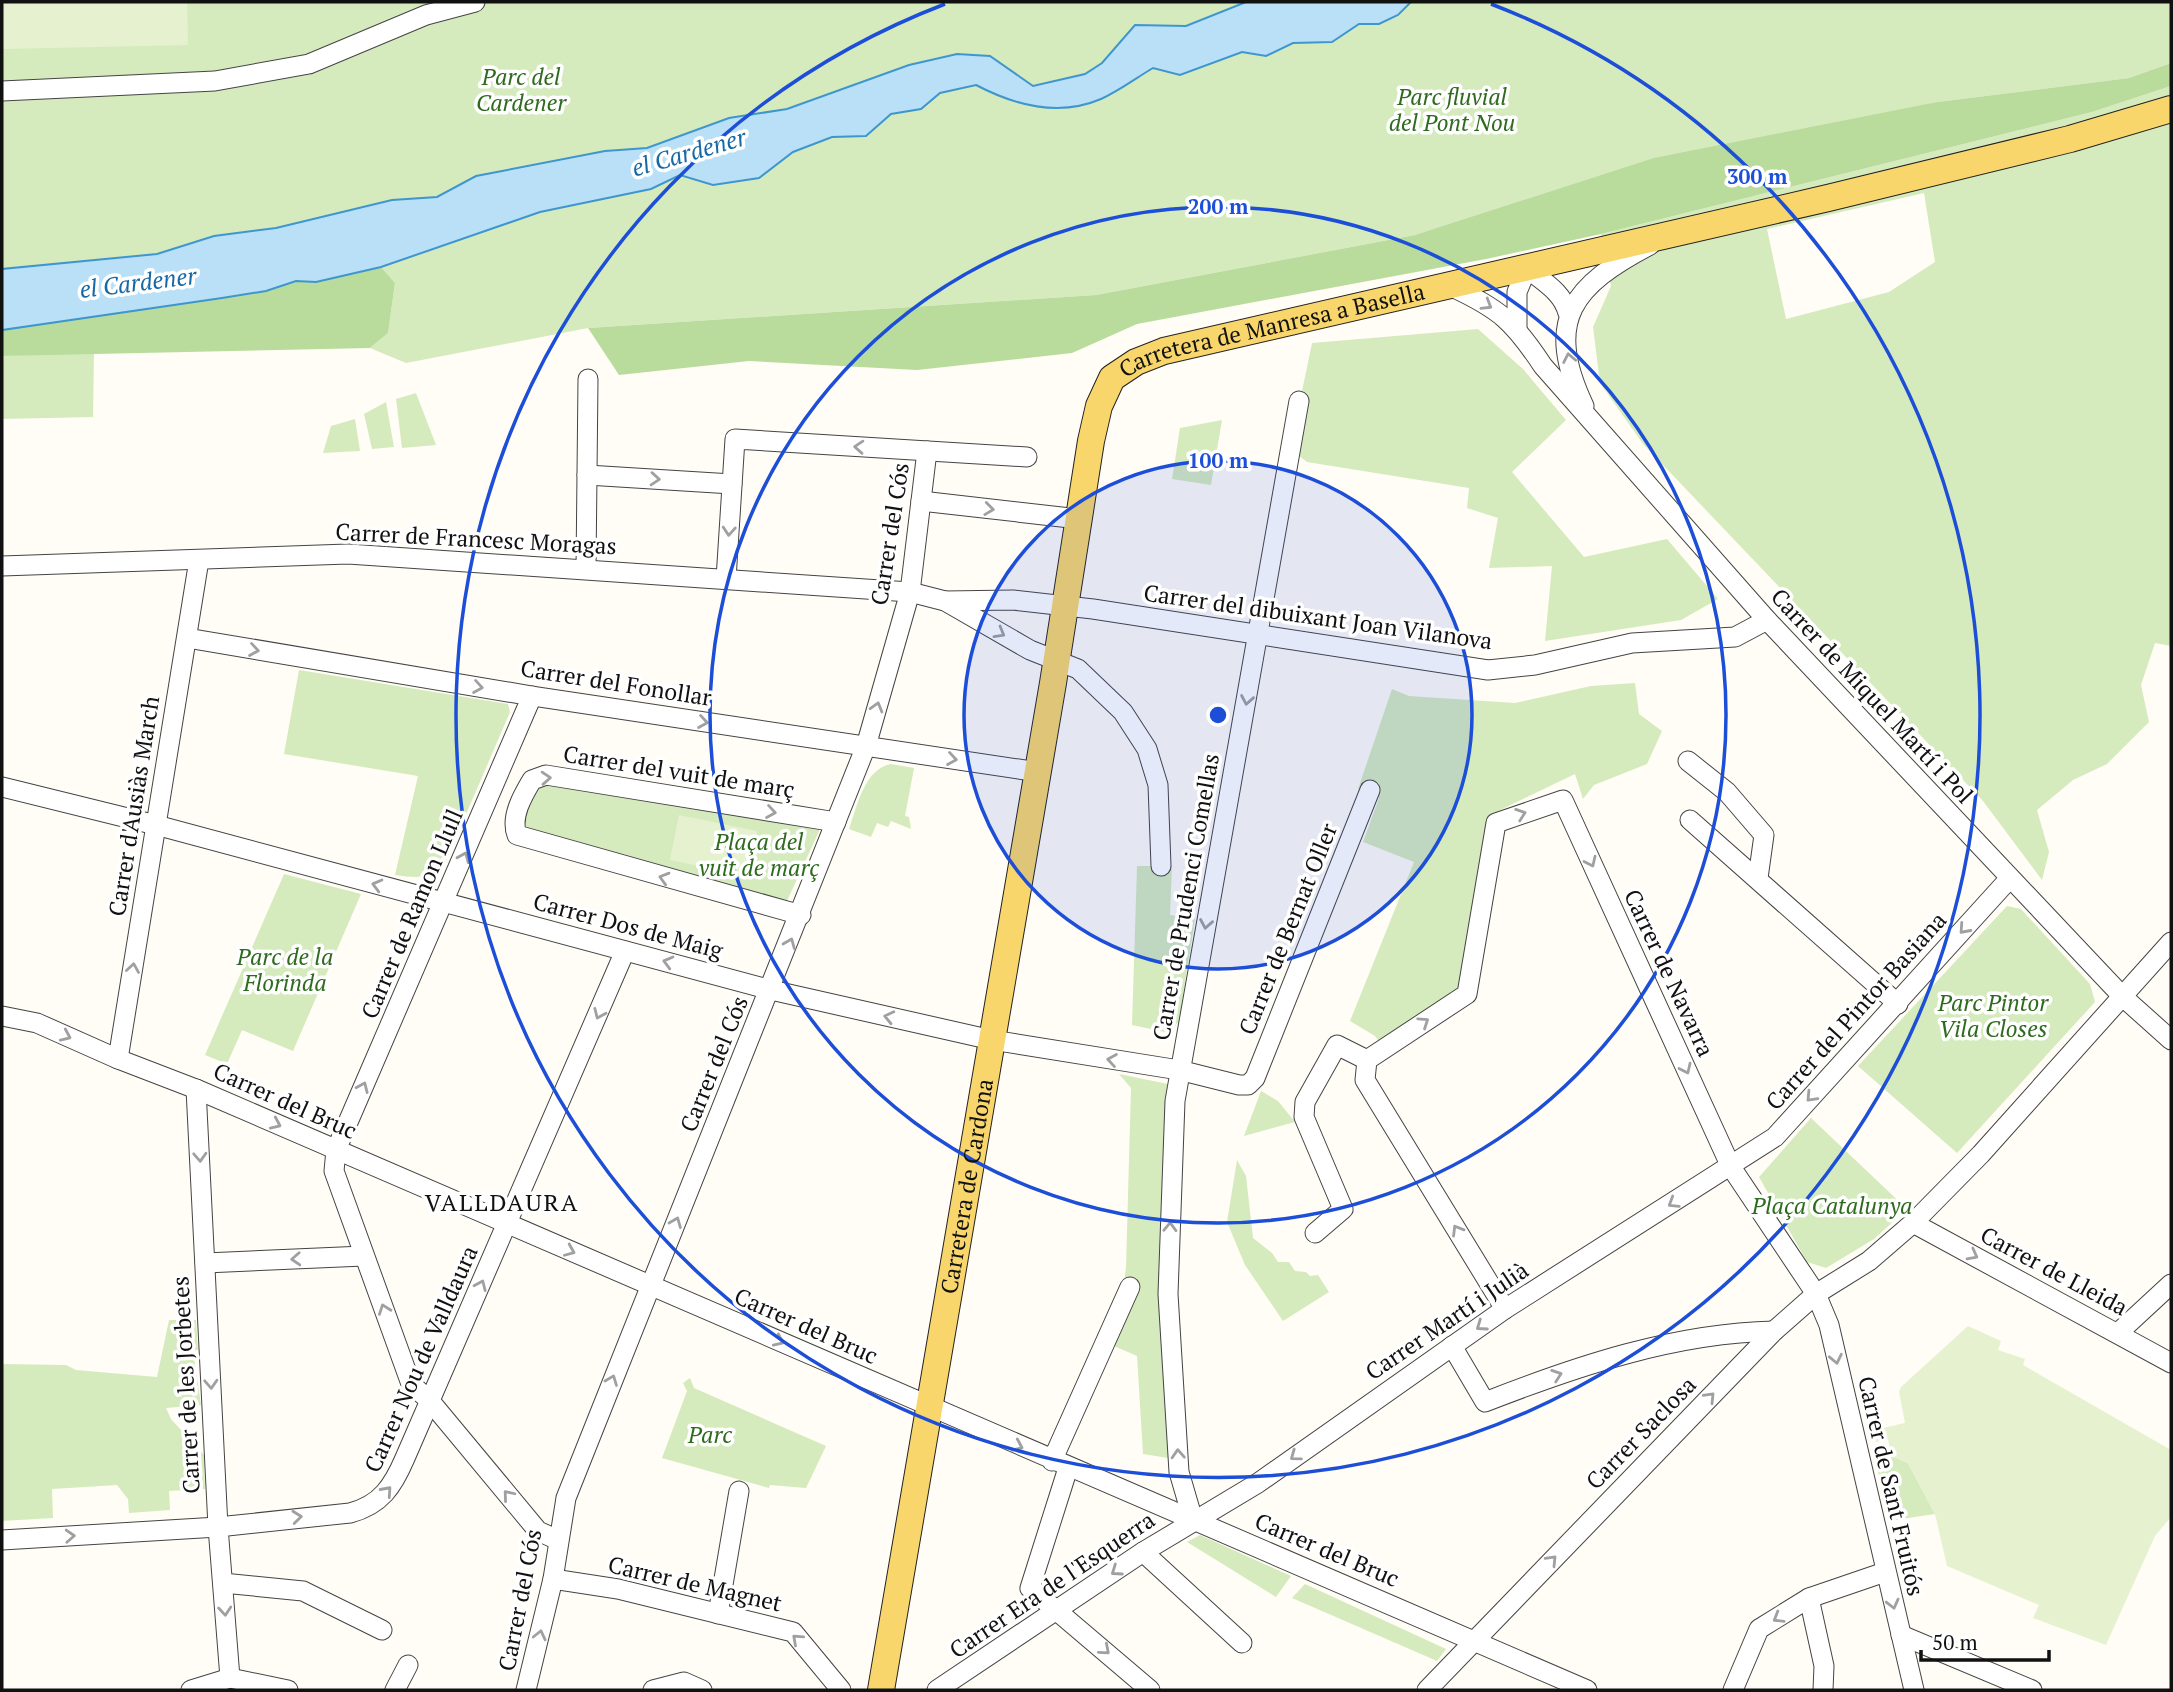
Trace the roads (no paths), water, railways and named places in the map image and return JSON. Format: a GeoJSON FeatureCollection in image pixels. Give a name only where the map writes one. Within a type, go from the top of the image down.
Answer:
{"type":"FeatureCollection","features":[{"type":"Feature","properties":{"kind":"main road","name":"Carretera de Manresa a Basella"},"geometry":{"type":"LineString","coordinates":[[1055,672],[1099,406],[1112,378],[1136,362],[1202,342],[1452,287],[2058,142],[2171,109]]}},
{"type":"Feature","properties":{"kind":"main road","name":"Carretera de Cardona"},"geometry":{"type":"LineString","coordinates":[[881,1690],[1055,672]]}},
{"type":"Feature","properties":{"kind":"street"},"geometry":{"type":"LineString","coordinates":[[2,91],[215,81],[309,64],[426,15],[475,2]]}},
{"type":"Feature","properties":{"kind":"street"},"geometry":{"type":"LineString","coordinates":[[1568,313],[1576,298],[1597,276],[1672,234]]}},
{"type":"Feature","properties":{"kind":"street"},"geometry":{"type":"LineString","coordinates":[[1517,328],[1517,292],[1527,268],[1552,287],[1565,304],[1568,313]]}},
{"type":"Feature","properties":{"kind":"street","name":"Carrer de Miquel Martí i Pol"},"geometry":{"type":"LineString","coordinates":[[1452,287],[1489,304],[1517,328],[1543,366],[1767,620],[2123,997],[2171,1040]]}},
{"type":"Feature","properties":{"kind":"street","name":"Carrer de Miquel Martí i Pol"},"geometry":{"type":"LineString","coordinates":[[1568,313],[1566,356],[1592,422]]}},
{"type":"Feature","properties":{"kind":"street"},"geometry":{"type":"LineString","coordinates":[[586,569],[588,379]]}},
{"type":"Feature","properties":{"kind":"street","name":"Carrer de Prudenci Comellas"},"geometry":{"type":"LineString","coordinates":[[1193,1520],[1179,1472],[1168,1294],[1173,1140],[1179,1070],[1299,401]]}},
{"type":"Feature","properties":{"kind":"street"},"geometry":{"type":"LineString","coordinates":[[726,579],[735,439],[1027,457]]}},
{"type":"Feature","properties":{"kind":"street","name":"Carrer del Cós"},"geometry":{"type":"LineString","coordinates":[[526,1690],[553,1579],[566,1498],[801,915],[866,746],[910,592],[927,451]]}},
{"type":"Feature","properties":{"kind":"street"},"geometry":{"type":"LineString","coordinates":[[587,475],[732,484]]}},
{"type":"Feature","properties":{"kind":"street"},"geometry":{"type":"LineString","coordinates":[[921,501],[1079,519]]}},
{"type":"Feature","properties":{"kind":"street","name":"Carrer de Francesc Moragas"},"geometry":{"type":"LineString","coordinates":[[2,566],[348,554],[910,592],[945,601],[1013,600],[1066,605]]}},
{"type":"Feature","properties":{"kind":"street","name":"Carrer d'Ausiàs March"},"geometry":{"type":"LineString","coordinates":[[118,1059],[199,560]]}},
{"type":"Feature","properties":{"kind":"street","name":"Carrer de Francesc Moragas"},"geometry":{"type":"LineString","coordinates":[[945,601],[1030,650],[1055,672],[1078,669],[1123,712],[1147,749],[1158,785],[1161,866]]}},
{"type":"Feature","properties":{"kind":"street","name":"Carrer del dibuixant Joan Vilanova"},"geometry":{"type":"LineString","coordinates":[[1066,605],[1488,670],[1535,665],[1632,643],[1735,637],[1767,620]]}},
{"type":"Feature","properties":{"kind":"street","name":"Carrer del Fonollar"},"geometry":{"type":"LineString","coordinates":[[187,638],[532,696],[1038,772]]}},
{"type":"Feature","properties":{"kind":"street","name":"Carrer de Ramon Llull"},"geometry":{"type":"LineString","coordinates":[[336,1150],[445,903],[532,696]]}},
{"type":"Feature","properties":{"kind":"street"},"geometry":{"type":"LineString","coordinates":[[1688,761],[1727,792],[1764,835],[1758,878]]}},
{"type":"Feature","properties":{"kind":"street","name":"Carrer del vuit de març"},"geometry":{"type":"LineString","coordinates":[[801,915],[517,835],[515,818],[523,794],[532,780],[546,775],[836,822]]}},
{"type":"Feature","properties":{"kind":"street","name":"Carrer Dos de Maig"},"geometry":{"type":"LineString","coordinates":[[2,788],[156,825],[771,990],[992,1040],[1179,1070],[1248,1085]]}},
{"type":"Feature","properties":{"kind":"street","name":"Carrer de Bernat Oller"},"geometry":{"type":"LineString","coordinates":[[1248,1085],[1255,1078],[1370,790]]}},
{"type":"Feature","properties":{"kind":"street","name":"Carrer de Navarra"},"geometry":{"type":"LineString","coordinates":[[1367,1060],[1467,994],[1496,823],[1563,800],[1731,1167]]}},
{"type":"Feature","properties":{"kind":"street"},"geometry":{"type":"LineString","coordinates":[[1690,820],[1898,1004]]}},
{"type":"Feature","properties":{"kind":"street","name":"Carrer del Pintor Basiana"},"geometry":{"type":"LineString","coordinates":[[1731,1167],[1775,1137],[2010,878]]}},
{"type":"Feature","properties":{"kind":"street","name":"Carrer Saclosa"},"geometry":{"type":"LineString","coordinates":[[1473,1641],[1774,1331],[1816,1294],[1869,1261],[1913,1223],[1981,1154],[2171,942]]}},
{"type":"Feature","properties":{"kind":"street","name":"Carrer Nou de Valldaura"},"geometry":{"type":"LineString","coordinates":[[2,1540],[218,1527],[363,1510],[384,1496],[394,1483],[625,951]]}},
{"type":"Feature","properties":{"kind":"street","name":"Carrer del Bruc"},"geometry":{"type":"LineString","coordinates":[[2,1016],[37,1023],[118,1059],[196,1089],[1587,1690]]}},
{"type":"Feature","properties":{"kind":"street"},"geometry":{"type":"LineString","coordinates":[[1315,1233],[1343,1209],[1304,1117],[1305,1102],[1337,1045],[1367,1060],[1365,1080],[1505,1309]]}},
{"type":"Feature","properties":{"kind":"street","name":"Carrer de les Jorbetes"},"geometry":{"type":"LineString","coordinates":[[196,1089],[218,1527],[230,1678]]}},
{"type":"Feature","properties":{"kind":"street"},"geometry":{"type":"LineString","coordinates":[[336,1150],[334,1171],[411,1384],[430,1401],[538,1531],[558,1540]]}},
{"type":"Feature","properties":{"kind":"street"},"geometry":{"type":"LineString","coordinates":[[1731,1167],[1816,1294]]}},
{"type":"Feature","properties":{"kind":"street","name":"Carrer Martí i Julià"},"geometry":{"type":"LineString","coordinates":[[1193,1520],[1258,1483],[1505,1309],[1731,1167]]}},
{"type":"Feature","properties":{"kind":"street","name":"Carrer de Lleida"},"geometry":{"type":"LineString","coordinates":[[1913,1223],[2171,1363]]}},
{"type":"Feature","properties":{"kind":"street"},"geometry":{"type":"LineString","coordinates":[[205,1264],[364,1256]]}},
{"type":"Feature","properties":{"kind":"street"},"geometry":{"type":"LineString","coordinates":[[2118,1333],[2171,1284]]}},
{"type":"Feature","properties":{"kind":"street"},"geometry":{"type":"LineString","coordinates":[[1130,1287],[1060,1464],[1030,1588],[1150,1690]]}},
{"type":"Feature","properties":{"kind":"street","name":"Carrer de Sant Fruitós"},"geometry":{"type":"LineString","coordinates":[[1816,1294],[1829,1325],[1914,1690]]}},
{"type":"Feature","properties":{"kind":"street"},"geometry":{"type":"LineString","coordinates":[[1452,1346],[1485,1402],[1581,1367],[1643,1351],[1722,1332],[1774,1331]]}},
{"type":"Feature","properties":{"kind":"street"},"geometry":{"type":"LineString","coordinates":[[718,1614],[740,1491]]}},
{"type":"Feature","properties":{"kind":"street","name":"Carrer Era de l'Esquerra"},"geometry":{"type":"LineString","coordinates":[[937,1690],[1193,1520]]}},
{"type":"Feature","properties":{"kind":"street"},"geometry":{"type":"LineString","coordinates":[[1143,1552],[1242,1643]]}},
{"type":"Feature","properties":{"kind":"street"},"geometry":{"type":"LineString","coordinates":[[1733,1690],[1759,1629],[1809,1598],[1885,1572]]}},
{"type":"Feature","properties":{"kind":"street","name":"Carrer de Magnet"},"geometry":{"type":"LineString","coordinates":[[553,1579],[618,1589],[793,1633],[841,1690]]}},
{"type":"Feature","properties":{"kind":"street"},"geometry":{"type":"LineString","coordinates":[[223,1583],[303,1591],[382,1630]]}},
{"type":"Feature","properties":{"kind":"street"},"geometry":{"type":"LineString","coordinates":[[1809,1598],[1824,1666],[1824,1690]]}},
{"type":"Feature","properties":{"kind":"street"},"geometry":{"type":"LineString","coordinates":[[1901,1635],[2032,1690]]}},
{"type":"Feature","properties":{"kind":"street"},"geometry":{"type":"LineString","coordinates":[[1427,1690],[1473,1641]]}},
{"type":"Feature","properties":{"kind":"street"},"geometry":{"type":"LineString","coordinates":[[396,1690],[408,1665]]}},
{"type":"Feature","properties":{"kind":"street"},"geometry":{"type":"LineString","coordinates":[[191,1690],[230,1678],[288,1690]]}},
{"type":"Feature","properties":{"kind":"street"},"geometry":{"type":"LineString","coordinates":[[653,1690],[684,1682],[702,1690]]}},
{"type":"Feature","properties":{"kind":"water","name":"el Cardener"},"geometry":{"type":"Polygon","coordinates":[[[1246,2],[1411,2],[1398,15],[1379,24],[1359,24],[1332,42],[1293,43],[1266,56],[1242,52],[1180,75],[1153,68],[1108,96],[1085,104],[1053,108],[1037,106],[1006,98],[976,85],[940,93],[921,109],[891,114],[866,136],[832,137],[793,152],[759,178],[713,185],[680,175],[651,189],[540,212],[381,267],[316,282],[296,281],[266,291],[2,330],[2,269],[157,254],[214,236],[276,228],[392,200],[437,197],[476,176],[605,151],[647,148],[729,118],[787,109],[909,65],[957,54],[990,56],[1033,86],[1085,74],[1102,63],[1135,25],[1186,26],[1246,2]]]}},
{"type":"Feature","properties":{"kind":"district","name":"VALLDAURA"},"geometry":{"type":"Point","coordinates":[502,1203]}},
{"type":"Feature","properties":{"kind":"park label","name":"Parc del Cardener"},"geometry":{"type":"Point","coordinates":[521,90]}},
{"type":"Feature","properties":{"kind":"park label","name":"Parc fluvial del Pont Nou"},"geometry":{"type":"Point","coordinates":[1452,110]}},
{"type":"Feature","properties":{"kind":"park label","name":"Plaça del vuit de març"},"geometry":{"type":"Point","coordinates":[759,855]}},
{"type":"Feature","properties":{"kind":"park label","name":"Parc de la Florinda"},"geometry":{"type":"Point","coordinates":[285,970]}},
{"type":"Feature","properties":{"kind":"park label","name":"Parc Pintor Vila Closes"},"geometry":{"type":"Point","coordinates":[1993,1016]}},
{"type":"Feature","properties":{"kind":"park label","name":"Plaça Catalunya"},"geometry":{"type":"Point","coordinates":[1832,1206]}},
{"type":"Feature","properties":{"kind":"park label","name":"Parc"},"geometry":{"type":"Point","coordinates":[710,1435]}}]}
